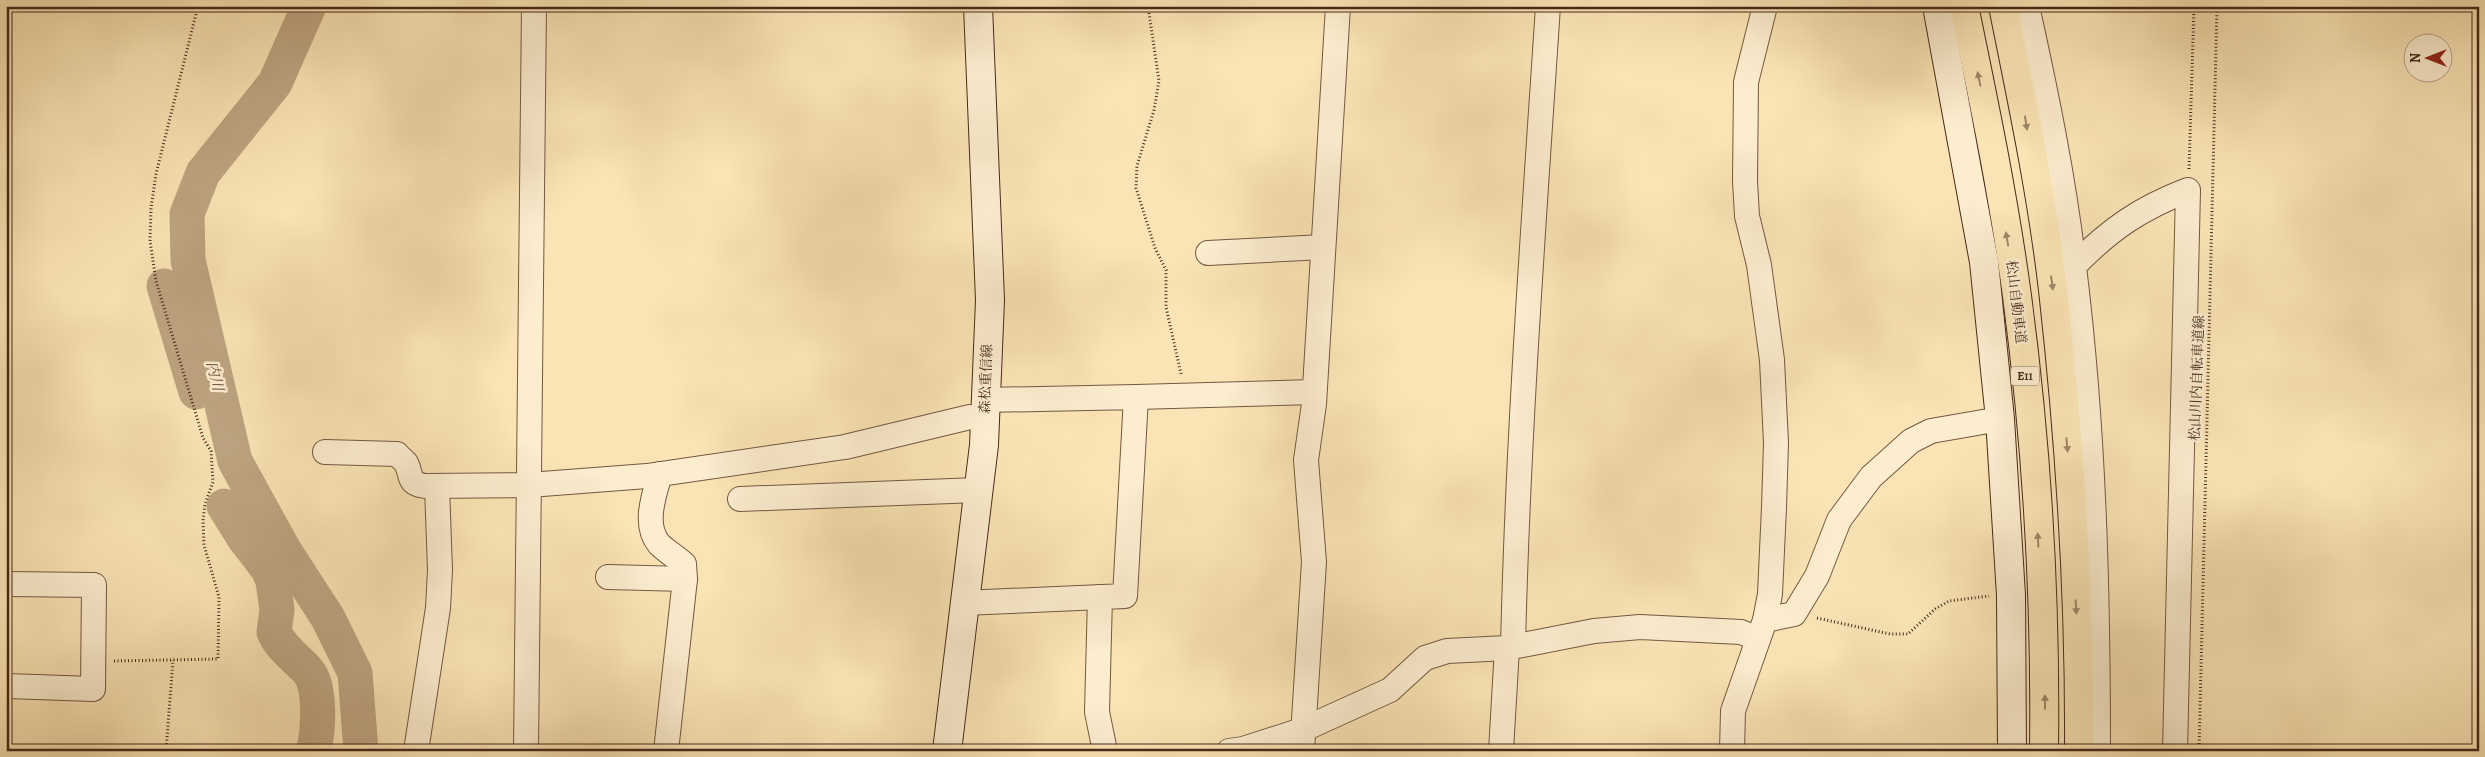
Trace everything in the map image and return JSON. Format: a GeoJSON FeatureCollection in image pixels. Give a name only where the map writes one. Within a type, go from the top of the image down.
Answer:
{"type":"FeatureCollection","features":[{"type":"Feature","properties":{"kind":"highway","name":"松山自動車道"},"geometry":{"type":"LineString","coordinates":[[1964,6],[1986,114],[2017,295],[2034,467],[2045,664],[2044,751]]}},
{"type":"Feature","properties":{"kind":"highway"},"geometry":{"type":"LineString","coordinates":[[2003,6],[2024,107],[2053,289],[2067,454],[2080,666],[2080,751]]}},
{"type":"Feature","properties":{"kind":"street"},"geometry":{"type":"LineString","coordinates":[[526,751],[534,6]]}},
{"type":"Feature","properties":{"kind":"street","name":"森松重信線"},"geometry":{"type":"LineString","coordinates":[[947,751],[963,603],[978,490],[985,408],[990,300],[978,6]]}},
{"type":"Feature","properties":{"kind":"street"},"geometry":{"type":"LineString","coordinates":[[1302,740],[1314,562],[1306,460],[1314,392],[1338,6]]}},
{"type":"Feature","properties":{"kind":"street"},"geometry":{"type":"LineString","coordinates":[[1501,751],[1510,647],[1522,397],[1548,6]]}},
{"type":"Feature","properties":{"kind":"street"},"geometry":{"type":"LineString","coordinates":[[1732,751],[1733,711],[1761,629],[1770,594],[1775,498],[1776,443],[1772,360],[1759,265],[1746,216],[1745,181],[1746,82],[1765,6]]}},
{"type":"Feature","properties":{"kind":"street"},"geometry":{"type":"LineString","coordinates":[[1937,6],[1984,262],[2000,418],[2011,595],[2012,751]]}},
{"type":"Feature","properties":{"kind":"street"},"geometry":{"type":"LineString","coordinates":[[2027,6],[2056,149],[2074,266],[2093,481],[2098,751]]}},
{"type":"Feature","properties":{"kind":"street"},"geometry":{"type":"LineString","coordinates":[[2074,266],[2097,242],[2124,221],[2154,203],[2188,190],[2175,751]]}},
{"type":"Feature","properties":{"kind":"street"},"geometry":{"type":"LineString","coordinates":[[1208,253],[1323,247]]}},
{"type":"Feature","properties":{"kind":"street"},"geometry":{"type":"LineString","coordinates":[[325,452],[397,454],[406,462],[410,478],[416,485],[437,487],[529,485],[660,474],[835,448],[970,417],[985,408],[1136,397],[1314,392]]}},
{"type":"Feature","properties":{"kind":"street"},"geometry":{"type":"LineString","coordinates":[[963,603],[1124,596],[1136,397]]}},
{"type":"Feature","properties":{"kind":"street"},"geometry":{"type":"LineString","coordinates":[[1229,751],[1302,740],[1390,690],[1425,658],[1447,650],[1510,647],[1594,630],[1640,627],[1741,632],[1761,629],[1794,614],[1817,576],[1839,520],[1871,476],[1911,441],[1931,431],[2000,418]]}},
{"type":"Feature","properties":{"kind":"street"},"geometry":{"type":"LineString","coordinates":[[660,474],[653,499],[651,524],[658,543],[684,564],[685,579],[666,751]]}},
{"type":"Feature","properties":{"kind":"street"},"geometry":{"type":"LineString","coordinates":[[416,751],[438,608],[440,570],[437,487]]}},
{"type":"Feature","properties":{"kind":"street"},"geometry":{"type":"LineString","coordinates":[[740,500],[978,490]]}},
{"type":"Feature","properties":{"kind":"street"},"geometry":{"type":"LineString","coordinates":[[608,578],[685,579]]}},
{"type":"Feature","properties":{"kind":"street"},"geometry":{"type":"LineString","coordinates":[[6,584],[94,585],[93,689],[6,686]]}},
{"type":"Feature","properties":{"kind":"street"},"geometry":{"type":"LineString","coordinates":[[1100,597],[1097,712],[1105,751]]}},
{"type":"Feature","properties":{"kind":"path"},"geometry":{"type":"LineString","coordinates":[[93,661],[218,659],[219,597],[204,545],[203,521],[205,504],[213,482],[211,451],[203,438],[156,281],[150,242],[151,208],[156,174],[198,6]]}},
{"type":"Feature","properties":{"kind":"path"},"geometry":{"type":"LineString","coordinates":[[1148,6],[1159,81],[1154,110],[1137,166],[1136,188],[1155,248],[1166,270],[1166,307],[1186,396]]}},
{"type":"Feature","properties":{"kind":"path"},"geometry":{"type":"LineString","coordinates":[[2188,190],[2194,6]]}},
{"type":"Feature","properties":{"kind":"path","name":"松山川内自転車道線"},"geometry":{"type":"LineString","coordinates":[[2199,751],[2217,6]]}},
{"type":"Feature","properties":{"kind":"path"},"geometry":{"type":"LineString","coordinates":[[1794,614],[1890,634],[1908,634],[1935,609],[1949,601],[1974,596],[2011,595]]}},
{"type":"Feature","properties":{"kind":"path"},"geometry":{"type":"LineString","coordinates":[[166,751],[172,660]]}},
{"type":"Feature","properties":{"kind":"waterway","name":"内川"},"geometry":{"type":"LineString","coordinates":[[309,6],[275,83],[203,173],[187,214],[188,260],[235,461],[284,550],[328,618],[355,673],[361,751]]}},
{"type":"Feature","properties":{"kind":"waterway"},"geometry":{"type":"LineString","coordinates":[[164,286],[196,392]]}},
{"type":"Feature","properties":{"kind":"waterway"},"geometry":{"type":"LineString","coordinates":[[224,506],[244,538],[268,569],[273,581],[277,610],[274,632],[277,638],[312,677],[318,709],[314,751]]}}]}
